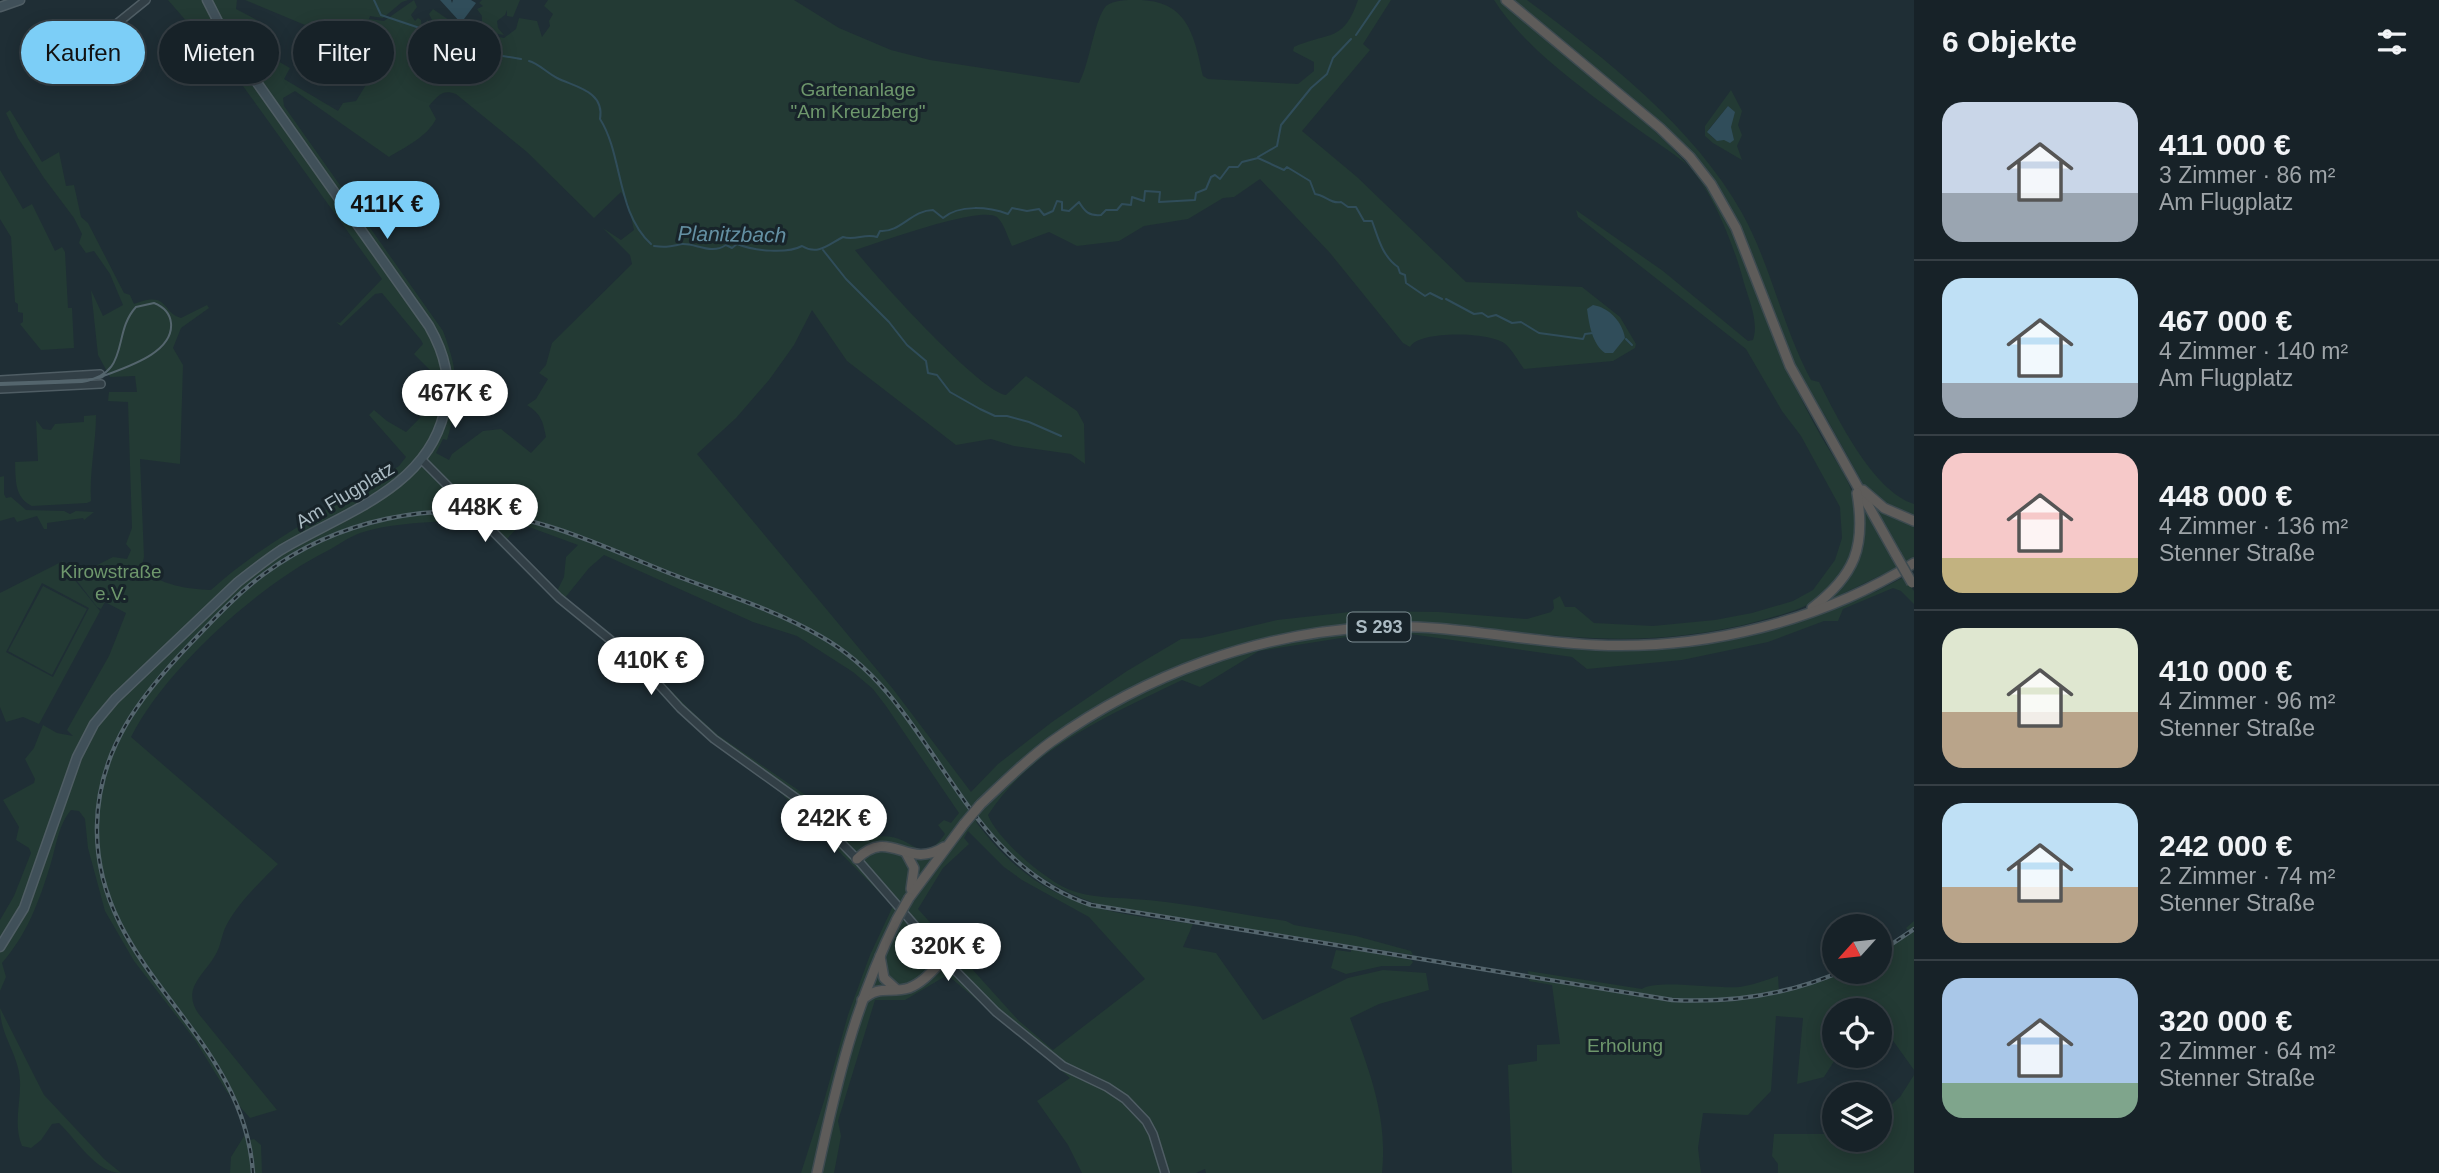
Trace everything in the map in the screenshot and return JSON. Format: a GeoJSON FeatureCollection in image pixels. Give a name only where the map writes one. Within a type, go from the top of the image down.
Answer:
{"type":"FeatureCollection","features":[{"type":"Feature","properties":{"kind":"highway"},"geometry":{"type":"LineString","coordinates":[[1506,0],[1660,128],[1706,177],[1737,228],[1781,345],[1800,386],[1913,584]]}},
{"type":"Feature","properties":{"kind":"highway"},"geometry":{"type":"LineString","coordinates":[[1856,485],[1884,508],[1914,521]]}},
{"type":"Feature","properties":{"kind":"highway"},"geometry":{"type":"LineString","coordinates":[[1804,614],[1838,586],[1858,553],[1861,522],[1856,485]]}},
{"type":"Feature","properties":{"kind":"highway","name":"S 293"},"geometry":{"type":"LineString","coordinates":[[817,1173],[841,1063],[859,1007],[880,954],[909,896],[944,847],[980,805],[1051,742],[1115,702],[1189,666],[1276,640],[1377,627],[1462,631],[1572,643],[1630,645],[1694,640],[1745,631],[1804,614],[1864,590],[1914,563]]}},
{"type":"Feature","properties":{"kind":"highway"},"geometry":{"type":"LineString","coordinates":[[858,859],[865,851],[880,845],[917,856],[928,855],[944,847]]}},
{"type":"Feature","properties":{"kind":"highway"},"geometry":{"type":"LineString","coordinates":[[904,851],[914,868],[909,896]]}},
{"type":"Feature","properties":{"kind":"highway"},"geometry":{"type":"LineString","coordinates":[[880,954],[884,978],[898,990]]}},
{"type":"Feature","properties":{"kind":"highway"},"geometry":{"type":"LineString","coordinates":[[859,1007],[875,991],[898,990],[915,985],[944,959]]}},
{"type":"Feature","properties":{"kind":"main road"},"geometry":{"type":"LineString","coordinates":[[0,7],[20,0]]}},
{"type":"Feature","properties":{"kind":"main road","name":"Am Flugplatz"},"geometry":{"type":"LineString","coordinates":[[0,947],[24,908],[77,757],[104,710],[260,564],[388,490],[422,460],[438,434],[448,397],[442,351],[422,314],[229,43],[207,0]]}},
{"type":"Feature","properties":{"kind":"street"},"geometry":{"type":"LineString","coordinates":[[121,21],[146,0]]}},
{"type":"Feature","properties":{"kind":"street"},"geometry":{"type":"LineString","coordinates":[[100,373],[3,380],[4,389],[101,384]]}},
{"type":"Feature","properties":{"kind":"street"},"geometry":{"type":"LineString","coordinates":[[422,460],[559,598],[640,664],[697,723],[788,790],[858,859],[944,959],[996,1012],[1063,1066],[1107,1087],[1125,1099],[1146,1121],[1153,1134],[1165,1173]]}},
{"type":"Feature","properties":{"kind":"green space"},"geometry":{"type":"Polygon","coordinates":[[[168,0],[237,0],[236,9],[257,20],[186,21],[168,0]]]}},
{"type":"Feature","properties":{"kind":"green space"},"geometry":{"type":"Polygon","coordinates":[[[245,0],[408,0],[383,18],[370,16],[369,19],[384,21],[295,21],[245,0]]]}},
{"type":"Feature","properties":{"kind":"green space"},"geometry":{"type":"Polygon","coordinates":[[[414,0],[417,7],[411,15],[415,21],[408,21],[406,46],[408,84],[501,84],[501,37],[516,29],[519,18],[537,21],[542,37],[550,26],[549,21],[553,14],[544,6],[548,0],[794,0],[839,28],[891,50],[930,60],[1079,83],[1098,21],[1106,6],[1116,1],[1137,0],[1168,6],[1178,13],[1192,34],[1203,76],[1208,79],[1298,84],[1314,71],[1314,62],[1293,51],[1294,47],[1341,30],[1358,0],[1391,0],[1363,44],[1370,50],[1302,131],[1357,177],[1466,282],[1582,287],[1620,317],[1636,344],[1635,348],[1613,361],[1524,369],[1504,343],[1496,339],[1470,335],[1439,335],[1416,341],[1410,347],[1403,343],[1330,253],[1260,179],[1234,197],[1223,198],[1188,219],[1144,226],[1119,241],[1077,246],[1049,232],[1012,246],[997,217],[987,215],[951,220],[855,250],[928,331],[974,375],[993,389],[1006,395],[1026,376],[1077,411],[1084,424],[1085,464],[1071,454],[1014,446],[991,439],[956,445],[847,361],[812,310],[794,345],[769,380],[736,418],[697,454],[893,689],[971,792],[998,764],[1052,722],[1127,671],[1181,639],[1201,638],[1277,620],[1359,611],[1439,612],[1527,619],[1551,612],[1554,608],[1553,600],[1560,596],[1565,607],[1575,607],[1594,623],[1653,626],[1715,620],[1752,613],[1793,601],[1813,590],[1835,560],[1842,538],[1840,507],[1801,436],[1782,411],[1746,349],[1578,217],[1576,210],[1663,271],[1748,341],[1753,340],[1754,319],[1740,269],[1721,219],[1695,174],[1716,203],[1738,242],[1781,357],[1849,485],[1857,517],[1854,547],[1842,574],[1822,596],[1797,609],[1759,621],[1701,633],[1645,638],[1588,638],[1529,633],[1529,644],[1628,650],[1691,645],[1842,604],[1904,577],[1914,591],[1914,604],[1901,591],[1893,588],[1843,609],[1838,621],[1824,621],[1768,642],[1682,660],[1587,669],[1572,657],[1403,633],[1366,634],[1259,651],[1200,687],[1182,680],[1128,706],[1050,751],[1006,791],[988,815],[1001,835],[1023,858],[1060,885],[1078,893],[1171,903],[1286,921],[1294,925],[1356,936],[1411,951],[1413,955],[1102,906],[1065,891],[1034,872],[1006,849],[979,819],[976,822],[1023,872],[1072,900],[1127,914],[1193,924],[1183,947],[1216,953],[1263,1020],[1348,978],[1383,970],[1426,973],[1429,990],[1379,1004],[1350,1018],[1380,1113],[1382,1173],[1206,1173],[1205,1169],[1196,1173],[1082,1173],[1068,1145],[1037,1101],[1070,1078],[951,978],[944,977],[905,1000],[875,1000],[838,1121],[841,1136],[834,1173],[801,1173],[848,1015],[870,955],[893,906],[768,780],[722,749],[637,666],[560,605],[564,598],[557,591],[564,577],[566,557],[578,545],[521,524],[506,540],[479,514],[448,515],[445,521],[413,523],[360,533],[300,566],[244,607],[217,631],[167,684],[131,737],[278,864],[249,894],[231,918],[217,952],[197,981],[192,996],[198,1013],[277,1110],[250,1118],[227,1092],[195,1040],[134,961],[105,911],[88,848],[85,819],[79,811],[71,810],[63,823],[37,905],[18,941],[2,963],[6,977],[0,991],[0,920],[14,896],[31,853],[29,848],[16,840],[19,827],[3,800],[34,783],[35,779],[25,759],[34,748],[43,725],[57,733],[73,736],[67,730],[109,656],[126,613],[105,602],[101,609],[97,607],[74,577],[113,557],[127,559],[131,550],[126,544],[132,528],[128,402],[108,401],[109,392],[137,392],[135,376],[110,377],[98,355],[91,290],[103,316],[123,305],[110,274],[94,251],[86,253],[79,243],[82,234],[74,218],[18,138],[6,113],[10,110],[42,162],[59,152],[66,186],[74,185],[81,217],[88,223],[124,293],[130,295],[134,304],[153,299],[181,318],[207,305],[209,308],[181,328],[173,348],[183,365],[180,464],[140,459],[144,557],[141,569],[174,585],[211,590],[256,554],[399,466],[406,457],[369,415],[374,410],[406,432],[421,417],[408,401],[432,372],[414,354],[423,344],[382,293],[375,294],[341,326],[336,322],[340,323],[382,279],[242,84],[279,84],[279,62],[290,68],[284,79],[338,111],[343,103],[356,101],[366,84],[394,84],[394,21],[384,21],[414,0]],[[295,91],[283,98],[284,106],[443,331],[455,373],[456,398],[447,440],[443,439],[436,453],[449,460],[452,454],[483,431],[501,429],[531,453],[546,437],[541,418],[527,405],[536,399],[548,379],[539,373],[546,365],[552,343],[632,264],[630,255],[603,228],[621,240],[634,230],[628,203],[621,192],[594,218],[527,152],[456,94],[444,93],[429,106],[436,119],[427,131],[389,157],[295,91]],[[604,555],[589,568],[564,599],[646,665],[718,735],[814,801],[858,840],[892,837],[920,849],[931,848],[945,834],[938,825],[944,820],[951,823],[959,813],[873,689],[853,672],[797,636],[753,622],[604,555]],[[968,831],[964,838],[969,844],[943,868],[918,909],[1018,1020],[1053,1050],[1145,979],[1089,917],[1004,867],[968,831]]]}},
{"type":"Feature","properties":{"kind":"green space"},"geometry":{"type":"Polygon","coordinates":[[[482,0],[520,0],[513,17],[507,16],[507,10],[497,21],[482,21],[477,9],[483,6],[479,3],[482,0]]]}},
{"type":"Feature","properties":{"kind":"green space"},"geometry":{"type":"Polygon","coordinates":[[[1494,0],[1501,0],[1656,132],[1688,165],[1695,174],[1685,163],[1543,56],[1524,38],[1494,0]]]}},
{"type":"Feature","properties":{"kind":"green space"},"geometry":{"type":"Polygon","coordinates":[[[1511,0],[1527,0],[1617,70],[1673,123],[1699,152],[1722,182],[1752,233],[1811,380],[1819,382],[1858,452],[1871,469],[1899,497],[1914,504],[1914,519],[1902,515],[1876,498],[1863,484],[1824,414],[1811,399],[1780,337],[1735,217],[1703,169],[1511,0]]]}},
{"type":"Feature","properties":{"kind":"green space"},"geometry":{"type":"Polygon","coordinates":[[[433,9],[450,21],[431,21],[429,14],[433,9]]]}},
{"type":"Feature","properties":{"kind":"green space"},"geometry":{"type":"Polygon","coordinates":[[[1731,90],[1742,111],[1738,125],[1742,135],[1737,146],[1742,160],[1705,136],[1705,126],[1731,90]],[[1728,106],[1709,129],[1709,134],[1717,141],[1730,125],[1728,106]]]}},
{"type":"Feature","properties":{"kind":"green space"},"geometry":{"type":"Polygon","coordinates":[[[0,170],[23,209],[32,204],[55,251],[62,247],[65,252],[68,308],[72,308],[74,348],[41,350],[20,324],[23,322],[23,313],[18,312],[18,304],[15,302],[11,237],[0,219],[0,170]]]}},
{"type":"Feature","properties":{"kind":"green space"},"geometry":{"type":"Polygon","coordinates":[[[96,415],[91,501],[32,506],[26,502],[17,487],[15,462],[38,461],[36,420],[43,429],[51,430],[55,424],[84,422],[84,416],[96,415]]]}},
{"type":"Feature","properties":{"kind":"green space"},"geometry":{"type":"Polygon","coordinates":[[[4,476],[6,498],[11,497],[26,510],[64,511],[70,514],[76,511],[94,512],[84,520],[47,523],[47,529],[44,529],[37,516],[17,522],[14,517],[0,521],[0,477],[4,476]]]}},
{"type":"Feature","properties":{"kind":"green space"},"geometry":{"type":"Polygon","coordinates":[[[1871,503],[1914,523],[1914,558],[1905,562],[1871,503]]]}},
{"type":"Feature","properties":{"kind":"green space"},"geometry":{"type":"Polygon","coordinates":[[[1866,505],[1898,567],[1830,600],[1854,567],[1862,506],[1866,505]]]}},
{"type":"Feature","properties":{"kind":"green space"},"geometry":{"type":"Polygon","coordinates":[[[63,561],[100,611],[39,724],[23,717],[6,722],[0,707],[0,593],[63,561]],[[42,583],[6,652],[53,677],[89,608],[42,583]]]}},
{"type":"Feature","properties":{"kind":"green space"},"geometry":{"type":"Polygon","coordinates":[[[43,586],[87,609],[52,675],[8,651],[43,586]]]}},
{"type":"Feature","properties":{"kind":"green space","name":"Erholung"},"geometry":{"type":"Polygon","coordinates":[[[1914,921],[1914,1070],[1892,1039],[1892,998],[1822,998],[1822,1068],[1830,1068],[1824,1077],[1797,1084],[1803,1018],[1776,1016],[1771,1091],[1748,1115],[1703,1113],[1698,1148],[1701,1173],[1512,1173],[1508,1065],[1537,1061],[1537,1045],[1560,1044],[1552,985],[1529,981],[1528,971],[1642,989],[1660,985],[1740,987],[1778,976],[1779,992],[1822,978],[1822,984],[1892,984],[1892,944],[1910,932],[1906,928],[1914,921]]]}},
{"type":"Feature","properties":{"kind":"green space"},"geometry":{"type":"Polygon","coordinates":[[[1351,949],[1413,962],[1410,966],[1382,966],[1346,974],[1331,968],[1336,950],[1351,952],[1351,949]]]}},
{"type":"Feature","properties":{"kind":"green space"},"geometry":{"type":"Polygon","coordinates":[[[0,1008],[44,1095],[104,1159],[121,1173],[112,1172],[95,1161],[59,1123],[52,1124],[41,1140],[31,1148],[22,1146],[18,1122],[19,1071],[3,1027],[0,1008]]]}},
{"type":"Feature","properties":{"kind":"green space"},"geometry":{"type":"Polygon","coordinates":[[[1914,1075],[1914,1173],[1778,1173],[1778,1164],[1772,1156],[1774,1134],[1822,1134],[1822,1152],[1892,1152],[1892,1104],[1914,1075]]]}},
{"type":"Feature","properties":{"kind":"green space"},"geometry":{"type":"Polygon","coordinates":[[[246,1133],[250,1140],[254,1139],[261,1145],[262,1173],[230,1173],[231,1157],[246,1133]]]}},
{"type":"Feature","properties":{"kind":"water"},"geometry":{"type":"Polygon","coordinates":[[[440,0],[451,0],[452,3],[453,0],[471,0],[476,3],[462,21],[459,21],[440,0]]]}},
{"type":"Feature","properties":{"kind":"water"},"geometry":{"type":"Polygon","coordinates":[[[1728,106],[1735,112],[1731,127],[1734,140],[1730,143],[1717,141],[1707,132],[1728,106]]]}},
{"type":"Feature","properties":{"kind":"water"},"geometry":{"type":"Polygon","coordinates":[[[1593,305],[1610,313],[1623,332],[1625,338],[1613,353],[1605,353],[1594,339],[1587,309],[1593,305]]]}},
{"type":"Feature","properties":{"kind":"waterway","name":"Planitzbach"},"geometry":{"type":"LineString","coordinates":[[374,0],[381,15],[503,56],[521,59]]}},
{"type":"Feature","properties":{"kind":"waterway"},"geometry":{"type":"LineString","coordinates":[[1356,35],[1380,0]]}},
{"type":"Feature","properties":{"kind":"waterway"},"geometry":{"type":"LineString","coordinates":[[1258,157],[1277,146],[1281,125],[1311,88],[1327,74],[1333,58],[1351,39]]}},
{"type":"Feature","properties":{"kind":"waterway","name":"Planitzbach"},"geometry":{"type":"LineString","coordinates":[[529,61],[557,78],[587,91],[598,102],[600,119],[613,149],[626,200],[640,231],[651,244]]}},
{"type":"Feature","properties":{"kind":"waterway","name":"Planitzbach"},"geometry":{"type":"LineString","coordinates":[[654,246],[687,244],[715,249],[726,245],[732,248],[737,244],[770,251],[802,246],[813,250],[828,246],[843,237],[877,237],[880,231],[894,229],[926,211],[933,210],[943,218],[957,210],[974,208],[1008,214],[1012,208],[1027,211],[1039,209],[1044,215],[1053,211],[1057,201],[1062,202],[1062,210],[1069,211],[1079,202],[1088,213],[1101,215],[1106,210],[1117,210],[1122,204],[1131,205],[1132,197],[1144,201],[1145,191],[1160,192],[1159,202],[1195,200],[1196,193],[1206,189],[1211,177],[1215,175],[1220,179],[1229,167],[1238,167],[1242,162],[1258,158],[1284,170],[1287,167],[1310,181],[1315,194],[1348,207],[1356,207],[1364,221],[1372,221],[1384,252],[1400,273],[1405,275],[1406,283],[1425,296],[1430,293],[1442,299]]}},
{"type":"Feature","properties":{"kind":"waterway"},"geometry":{"type":"LineString","coordinates":[[823,250],[907,345],[926,361],[928,373],[937,375],[950,392],[995,416],[1029,422],[1061,436]]}},
{"type":"Feature","properties":{"kind":"waterway","name":"Planitzbach"},"geometry":{"type":"LineString","coordinates":[[1446,299],[1474,314],[1482,313],[1488,317],[1496,315],[1512,323],[1521,322],[1539,333],[1583,339],[1585,334],[1593,333]]}},
{"type":"Feature","properties":{"kind":"waterway","name":"Planitzbach"},"geometry":{"type":"LineString","coordinates":[[1626,339],[1632,345]]}},
{"type":"Feature","properties":{"kind":"tram line"},"geometry":{"type":"LineString","coordinates":[[0,383],[88,380],[101,377],[122,369],[145,358],[164,343],[170,334],[169,316],[164,308],[154,303],[136,307],[124,329],[114,361],[108,370],[98,377],[82,382],[0,385]]}},
{"type":"Feature","properties":{"kind":"railway"},"geometry":{"type":"LineString","coordinates":[[253,1173],[243,1123],[224,1078],[142,962],[119,921],[102,877],[97,826],[99,798],[105,773],[125,726],[155,683],[217,616],[254,582],[292,555],[323,540],[354,528],[420,513],[488,513],[557,529],[763,609],[820,636],[860,664],[892,699],[976,816],[1007,852],[1045,883],[1091,905],[1672,1000],[1759,996],[1822,979]]}},
{"type":"Feature","properties":{"kind":"railway"},"geometry":{"type":"LineString","coordinates":[[1892,944],[1914,929]]}},
{"type":"Feature","properties":{"kind":"park label","name":"Gartenanlage \"Am Kreuzberg\""},"geometry":{"type":"Point","coordinates":[858,100]}},
{"type":"Feature","properties":{"kind":"park label","name":"Kirowstraße e.V."},"geometry":{"type":"Point","coordinates":[111,582]}}]}
